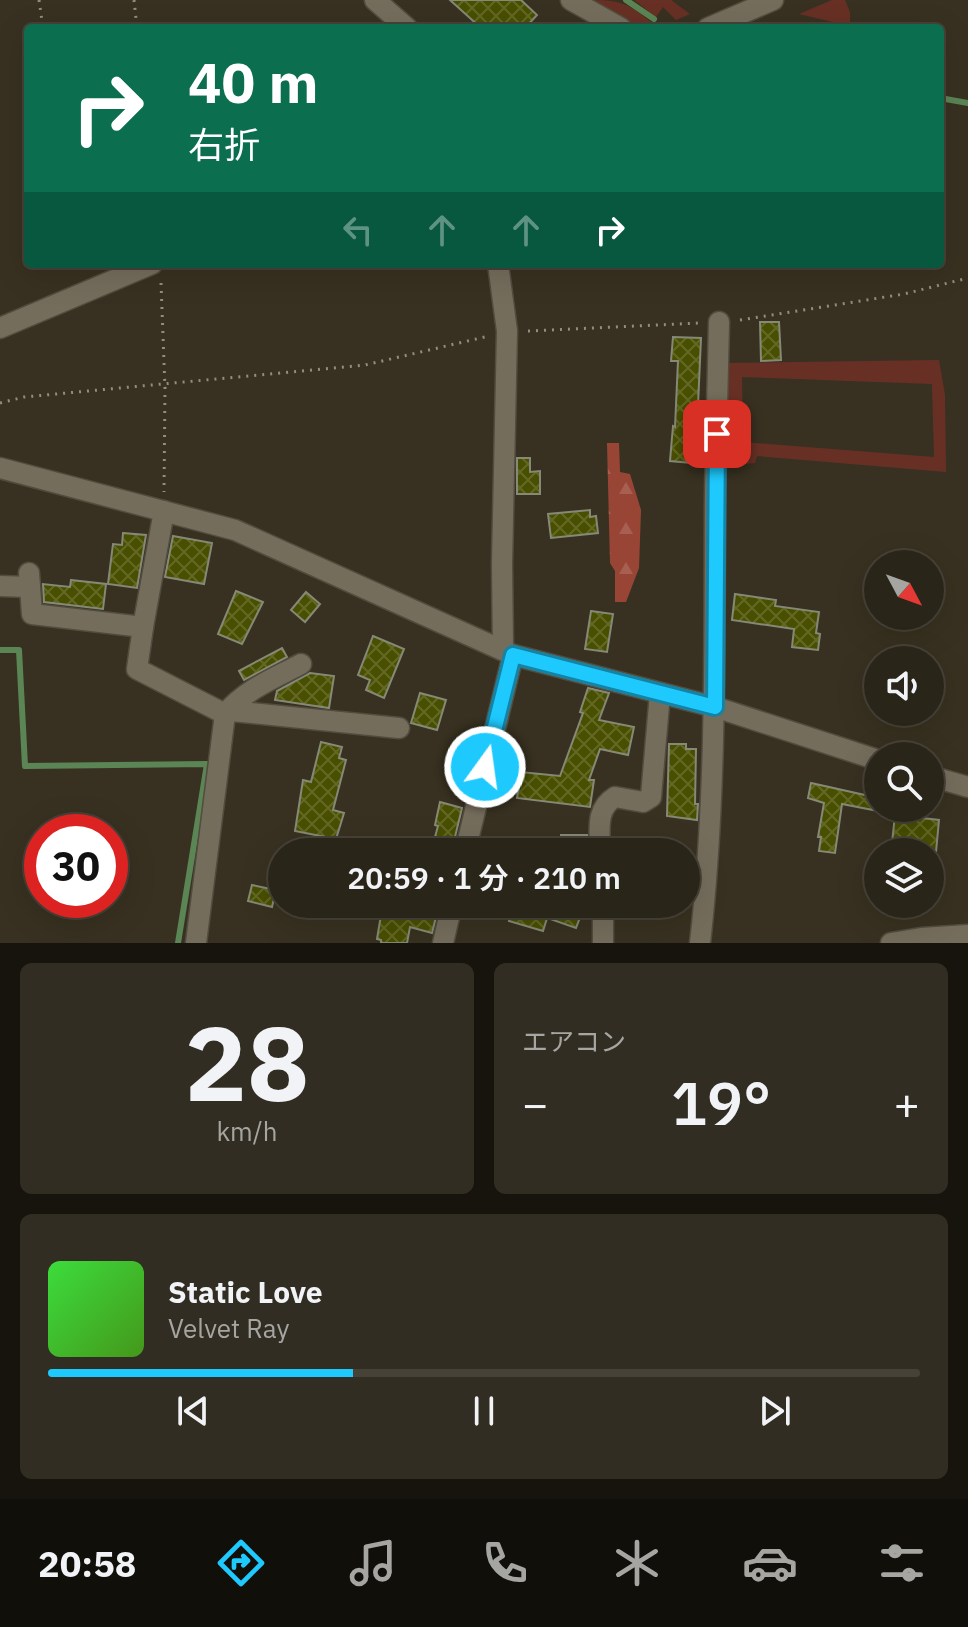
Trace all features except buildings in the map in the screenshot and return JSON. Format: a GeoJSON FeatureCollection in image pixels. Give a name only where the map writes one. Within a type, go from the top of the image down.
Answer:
{"type":"FeatureCollection","features":[{"type":"Feature","properties":{"kind":"street"},"geometry":{"type":"LineString","coordinates":[[375,0],[402,24]]}},
{"type":"Feature","properties":{"kind":"street"},"geometry":{"type":"LineString","coordinates":[[571,0],[614,24]]}},
{"type":"Feature","properties":{"kind":"street"},"geometry":{"type":"LineString","coordinates":[[717,24],[773,0]]}},
{"type":"Feature","properties":{"kind":"street"},"geometry":{"type":"LineString","coordinates":[[468,838],[508,652],[502,564],[507,331],[499,268]]}},
{"type":"Feature","properties":{"kind":"street"},"geometry":{"type":"LineString","coordinates":[[0,328],[156,270]]}},
{"type":"Feature","properties":{"kind":"street"},"geometry":{"type":"LineString","coordinates":[[700,943],[706,893],[715,707],[719,322]]}},
{"type":"Feature","properties":{"kind":"street"},"geometry":{"type":"LineString","coordinates":[[0,468],[235,530],[508,652],[715,707],[864,755]]}},
{"type":"Feature","properties":{"kind":"street"},"geometry":{"type":"LineString","coordinates":[[164,511],[137,669],[225,714]]}},
{"type":"Feature","properties":{"kind":"street"},"geometry":{"type":"LineString","coordinates":[[0,586],[30,580],[32,614],[143,627]]}},
{"type":"Feature","properties":{"kind":"street"},"geometry":{"type":"LineString","coordinates":[[196,943],[225,714],[237,700],[301,664]]}},
{"type":"Feature","properties":{"kind":"street"},"geometry":{"type":"LineString","coordinates":[[600,838],[600,813],[607,802],[615,797],[643,802],[651,797],[660,693]]}},
{"type":"Feature","properties":{"kind":"street"},"geometry":{"type":"LineString","coordinates":[[225,714],[232,711],[399,728]]}},
{"type":"Feature","properties":{"kind":"street"},"geometry":{"type":"LineString","coordinates":[[944,780],[968,787]]}},
{"type":"Feature","properties":{"kind":"street"},"geometry":{"type":"LineString","coordinates":[[443,943],[449,918]]}},
{"type":"Feature","properties":{"kind":"street"},"geometry":{"type":"LineString","coordinates":[[603,918],[603,943]]}},
{"type":"Feature","properties":{"kind":"street"},"geometry":{"type":"LineString","coordinates":[[891,943],[968,935]]}},
{"type":"Feature","properties":{"kind":"path"},"geometry":{"type":"LineString","coordinates":[[39,0],[42,24]]}},
{"type":"Feature","properties":{"kind":"path"},"geometry":{"type":"LineString","coordinates":[[134,0],[137,24]]}},
{"type":"Feature","properties":{"kind":"path"},"geometry":{"type":"LineString","coordinates":[[156,270],[165,385],[164,511]]}},
{"type":"Feature","properties":{"kind":"path"},"geometry":{"type":"LineString","coordinates":[[0,403],[24,397],[365,365],[507,331],[719,322],[904,294],[968,278]]}},
{"type":"Feature","properties":{"kind":"shaded area"},"geometry":{"type":"Polygon","coordinates":[[[582,0],[620,3],[652,23],[625,24],[582,0]]]}},
{"type":"Feature","properties":{"kind":"shaded area"},"geometry":{"type":"Polygon","coordinates":[[[634,0],[671,0],[690,14],[676,20],[663,7],[656,17],[634,0]]]}},
{"type":"Feature","properties":{"kind":"shaded area"},"geometry":{"type":"Polygon","coordinates":[[[832,0],[845,0],[850,12],[850,24],[842,24],[799,14],[832,0]]]}},
{"type":"Feature","properties":{"kind":"shaded area"},"geometry":{"type":"Polygon","coordinates":[[[939,360],[945,395],[946,472],[757,456],[755,463],[725,466],[727,363],[939,360]],[[742,377],[743,442],[934,457],[932,384],[742,377]]]}},
{"type":"Feature","properties":{"kind":"green space"},"geometry":{"type":"Polygon","coordinates":[[[607,443],[619,443],[620,472],[630,474],[641,510],[639,568],[626,602],[615,602],[615,571],[610,563],[607,443]]]}},
{"type":"Feature","properties":{"kind":"waterway"},"geometry":{"type":"LineString","coordinates":[[626,0],[654,19]]}},
{"type":"Feature","properties":{"kind":"waterway"},"geometry":{"type":"LineString","coordinates":[[944,99],[968,103]]}},
{"type":"Feature","properties":{"kind":"waterway"},"geometry":{"type":"LineString","coordinates":[[0,650],[19,650],[25,766],[207,764],[178,943]]}},
{"type":"Feature","properties":{"kind":"route"},"geometry":{"type":"LineString","coordinates":[[485,767],[513,655],[715,707],[717,434]]}}]}
